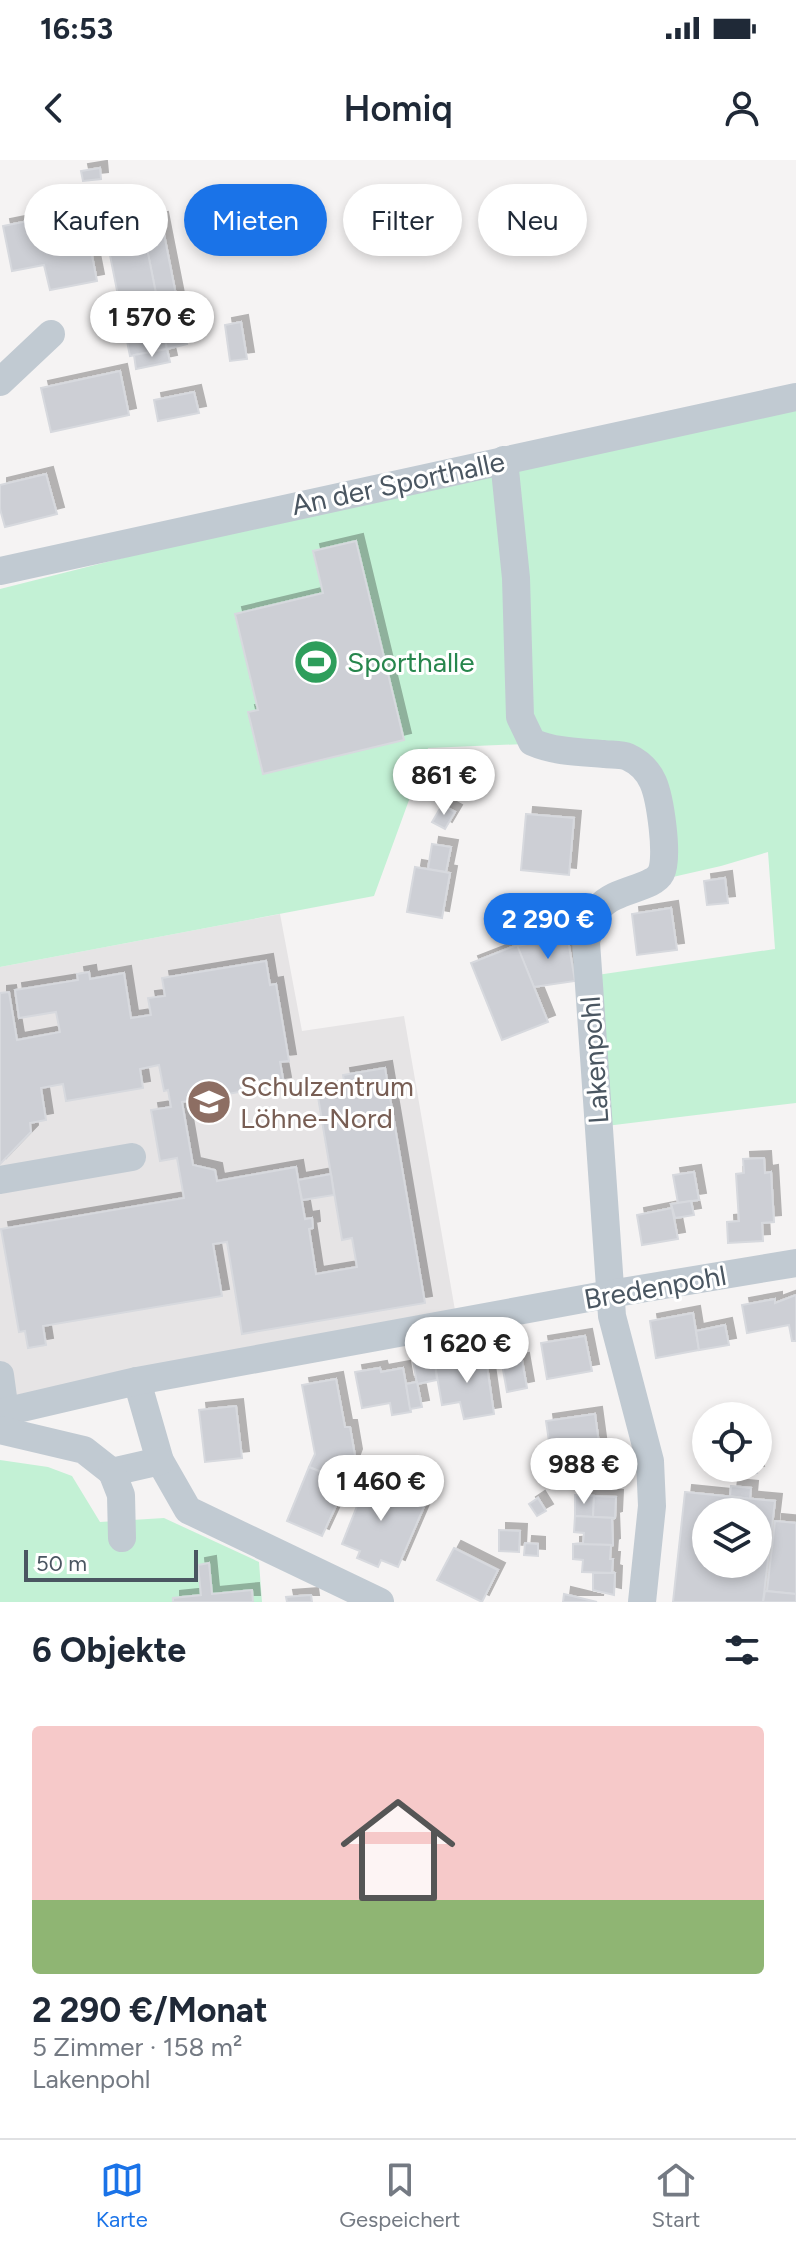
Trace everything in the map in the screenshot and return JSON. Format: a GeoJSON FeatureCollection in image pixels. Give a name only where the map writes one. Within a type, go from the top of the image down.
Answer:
{"type":"FeatureCollection","features":[{"type":"Feature","properties":{"kind":"street"},"geometry":{"type":"LineString","coordinates":[[0,382],[51,334]]}},
{"type":"Feature","properties":{"kind":"street","name":"An der Sporthalle"},"geometry":{"type":"LineString","coordinates":[[0,571],[796,397]]}},
{"type":"Feature","properties":{"kind":"street","name":"Lakenpohl"},"geometry":{"type":"LineString","coordinates":[[504,460],[516,578],[520,717],[532,742],[550,750],[626,756],[642,766],[653,782],[660,813],[661,873],[650,883],[619,892],[599,907],[586,942],[612,1316],[650,1461],[652,1506],[642,1602]]}},
{"type":"Feature","properties":{"kind":"street"},"geometry":{"type":"LineString","coordinates":[[0,1180],[132,1157]]}},
{"type":"Feature","properties":{"kind":"street","name":"Bredenpohl"},"geometry":{"type":"LineString","coordinates":[[2,1418],[137,1381],[796,1263]]}},
{"type":"Feature","properties":{"kind":"street"},"geometry":{"type":"LineString","coordinates":[[0,1375],[2,1418],[84,1450],[112,1472],[121,1495],[122,1538]]}},
{"type":"Feature","properties":{"kind":"street"},"geometry":{"type":"LineString","coordinates":[[137,1381],[160,1461],[188,1510],[380,1602]]}},
{"type":"Feature","properties":{"kind":"street"},"geometry":{"type":"LineString","coordinates":[[112,1472],[160,1461]]}},
{"type":"Feature","properties":{"kind":"shaded area","name":"Schulzentrum Löhne-Nord"},"geometry":{"type":"Polygon","coordinates":[[[280,914],[302,1031],[404,1016],[456,1316],[0,1407],[0,967],[280,914]]]}},
{"type":"Feature","properties":{"kind":"green space"},"geometry":{"type":"Polygon","coordinates":[[[796,407],[796,1103],[606,1126],[597,975],[775,949],[768,852],[664,879],[658,781],[549,743],[428,748],[374,896],[0,967],[0,589],[289,516],[796,407]]]}},
{"type":"Feature","properties":{"kind":"green space"},"geometry":{"type":"Polygon","coordinates":[[[0,1460],[48,1467],[72,1476],[100,1522],[164,1518],[259,1562],[262,1602],[0,1602],[0,1460]]]}},
{"type":"Feature","properties":{"kind":"building"},"geometry":{"type":"Polygon","coordinates":[[[100,168],[101,179],[83,181],[81,171],[100,168]]]}},
{"type":"Feature","properties":{"kind":"building"},"geometry":{"type":"Polygon","coordinates":[[[24,222],[24,256],[92,256],[97,281],[50,290],[44,265],[12,271],[3,226],[24,222]]]}},
{"type":"Feature","properties":{"kind":"building"},"geometry":{"type":"Polygon","coordinates":[[[168,254],[178,305],[159,309],[149,256],[168,254]]]}},
{"type":"Feature","properties":{"kind":"building"},"geometry":{"type":"Polygon","coordinates":[[[110,256],[149,256],[167,349],[130,356],[110,256]]]}},
{"type":"Feature","properties":{"kind":"building"},"geometry":{"type":"Polygon","coordinates":[[[178,305],[187,344],[167,349],[159,309],[178,305]]]}},
{"type":"Feature","properties":{"kind":"building"},"geometry":{"type":"Polygon","coordinates":[[[241,322],[247,359],[230,361],[225,325],[241,322]]]}},
{"type":"Feature","properties":{"kind":"building"},"geometry":{"type":"Polygon","coordinates":[[[167,349],[170,362],[136,369],[134,355],[167,349]]]}},
{"type":"Feature","properties":{"kind":"building"},"geometry":{"type":"Polygon","coordinates":[[[120,371],[129,415],[51,432],[41,388],[120,371]]]}},
{"type":"Feature","properties":{"kind":"building"},"geometry":{"type":"Polygon","coordinates":[[[194,392],[199,413],[158,421],[154,400],[194,392]]]}},
{"type":"Feature","properties":{"kind":"building"},"geometry":{"type":"Polygon","coordinates":[[[46,474],[57,514],[5,527],[0,509],[0,485],[46,474]]]}},
{"type":"Feature","properties":{"kind":"building","name":"Sporthalle"},"geometry":{"type":"Polygon","coordinates":[[[356,541],[404,740],[263,774],[248,712],[258,710],[235,614],[323,593],[313,551],[356,541]]]}},
{"type":"Feature","properties":{"kind":"building"},"geometry":{"type":"Polygon","coordinates":[[[442,805],[455,812],[445,829],[432,822],[442,805]]]}},
{"type":"Feature","properties":{"kind":"building"},"geometry":{"type":"Polygon","coordinates":[[[526,814],[574,818],[569,875],[521,870],[526,814]]]}},
{"type":"Feature","properties":{"kind":"building"},"geometry":{"type":"Polygon","coordinates":[[[432,844],[451,847],[446,872],[428,869],[432,844]]]}},
{"type":"Feature","properties":{"kind":"building"},"geometry":{"type":"Polygon","coordinates":[[[415,867],[450,873],[442,918],[407,912],[415,867]]]}},
{"type":"Feature","properties":{"kind":"building"},"geometry":{"type":"Polygon","coordinates":[[[725,878],[728,903],[707,905],[704,881],[725,878]]]}},
{"type":"Feature","properties":{"kind":"building"},"geometry":{"type":"Polygon","coordinates":[[[671,908],[677,950],[637,955],[632,914],[671,908]]]}},
{"type":"Feature","properties":{"kind":"building"},"geometry":{"type":"Polygon","coordinates":[[[567,934],[575,981],[534,987],[517,946],[567,934]]]}},
{"type":"Feature","properties":{"kind":"building"},"geometry":{"type":"Polygon","coordinates":[[[517,945],[548,1022],[502,1040],[471,963],[517,945]]]}},
{"type":"Feature","properties":{"kind":"building"},"geometry":{"type":"Polygon","coordinates":[[[266,961],[270,985],[276,984],[289,1061],[280,1062],[284,1084],[182,1102],[193,1165],[215,1170],[217,1181],[296,1167],[305,1219],[312,1218],[313,1228],[309,1229],[316,1274],[357,1267],[352,1238],[342,1240],[317,1091],[345,1086],[343,1075],[385,1068],[425,1303],[242,1334],[227,1242],[213,1244],[222,1296],[43,1326],[46,1345],[28,1348],[25,1331],[19,1332],[1,1229],[184,1198],[177,1158],[160,1161],[151,1110],[171,1107],[159,1065],[140,1069],[143,1088],[66,1101],[63,1084],[41,1088],[46,1120],[30,1123],[31,1132],[0,1164],[0,993],[9,992],[17,1040],[60,1032],[56,1012],[19,1018],[15,990],[78,980],[77,974],[89,972],[90,979],[124,973],[131,1018],[151,1015],[148,998],[165,996],[162,978],[266,961]]]}},
{"type":"Feature","properties":{"kind":"building"},"geometry":{"type":"Polygon","coordinates":[[[764,1158],[765,1173],[771,1172],[774,1222],[762,1223],[763,1241],[728,1243],[727,1222],[739,1221],[736,1174],[744,1173],[743,1159],[764,1158]]]}},
{"type":"Feature","properties":{"kind":"building"},"geometry":{"type":"Polygon","coordinates":[[[694,1172],[699,1200],[678,1203],[673,1175],[694,1172]]]}},
{"type":"Feature","properties":{"kind":"building"},"geometry":{"type":"Polygon","coordinates":[[[331,1174],[334,1195],[302,1200],[298,1180],[331,1174]]]}},
{"type":"Feature","properties":{"kind":"building"},"geometry":{"type":"Polygon","coordinates":[[[691,1201],[694,1215],[675,1218],[671,1204],[691,1201]]]}},
{"type":"Feature","properties":{"kind":"building"},"geometry":{"type":"Polygon","coordinates":[[[672,1208],[678,1239],[642,1245],[637,1215],[672,1208]]]}},
{"type":"Feature","properties":{"kind":"building"},"geometry":{"type":"Polygon","coordinates":[[[796,1295],[796,1341],[792,1341],[789,1325],[747,1333],[742,1305],[775,1299],[775,1303],[796,1295]]]}},
{"type":"Feature","properties":{"kind":"building"},"geometry":{"type":"Polygon","coordinates":[[[693,1313],[699,1350],[656,1358],[650,1321],[693,1313]]]}},
{"type":"Feature","properties":{"kind":"building"},"geometry":{"type":"Polygon","coordinates":[[[725,1325],[729,1345],[699,1350],[696,1331],[725,1325]]]}},
{"type":"Feature","properties":{"kind":"building"},"geometry":{"type":"Polygon","coordinates":[[[585,1336],[592,1371],[547,1379],[541,1343],[585,1336]]]}},
{"type":"Feature","properties":{"kind":"building"},"geometry":{"type":"Polygon","coordinates":[[[485,1352],[494,1414],[464,1419],[460,1402],[442,1405],[435,1365],[456,1361],[455,1357],[485,1352]]]}},
{"type":"Feature","properties":{"kind":"building"},"geometry":{"type":"Polygon","coordinates":[[[434,1356],[437,1380],[417,1384],[413,1360],[434,1356]]]}},
{"type":"Feature","properties":{"kind":"building"},"geometry":{"type":"Polygon","coordinates":[[[522,1360],[527,1388],[507,1392],[502,1364],[522,1360]]]}},
{"type":"Feature","properties":{"kind":"building"},"geometry":{"type":"Polygon","coordinates":[[[380,1368],[381,1372],[403,1368],[411,1412],[392,1415],[390,1403],[362,1408],[355,1372],[380,1368]]]}},
{"type":"Feature","properties":{"kind":"building"},"geometry":{"type":"Polygon","coordinates":[[[336,1379],[345,1427],[350,1427],[355,1456],[345,1482],[309,1467],[315,1454],[302,1385],[336,1379]]]}},
{"type":"Feature","properties":{"kind":"building"},"geometry":{"type":"Polygon","coordinates":[[[417,1382],[422,1407],[410,1409],[406,1384],[417,1382]]]}},
{"type":"Feature","properties":{"kind":"building"},"geometry":{"type":"Polygon","coordinates":[[[236,1406],[242,1458],[205,1462],[199,1410],[236,1406]]]}},
{"type":"Feature","properties":{"kind":"building"},"geometry":{"type":"Polygon","coordinates":[[[595,1414],[602,1466],[578,1469],[571,1445],[550,1448],[546,1421],[595,1414]]]}},
{"type":"Feature","properties":{"kind":"building"},"geometry":{"type":"Polygon","coordinates":[[[602,1466],[604,1479],[577,1482],[575,1470],[602,1466]]]}},
{"type":"Feature","properties":{"kind":"building"},"geometry":{"type":"Polygon","coordinates":[[[309,1467],[347,1482],[322,1536],[287,1521],[309,1467]]]}},
{"type":"Feature","properties":{"kind":"building"},"geometry":{"type":"Polygon","coordinates":[[[348,1480],[384,1495],[388,1486],[426,1502],[398,1567],[381,1560],[378,1567],[357,1558],[360,1551],[342,1544],[357,1506],[340,1499],[348,1480]]]}},
{"type":"Feature","properties":{"kind":"building"},"geometry":{"type":"Polygon","coordinates":[[[731,1486],[751,1488],[750,1498],[730,1496],[731,1486]]]}},
{"type":"Feature","properties":{"kind":"building"},"geometry":{"type":"Polygon","coordinates":[[[685,1492],[745,1498],[692,1498],[692,1578],[766,1578],[763,1602],[673,1602],[685,1492]]]}},
{"type":"Feature","properties":{"kind":"building"},"geometry":{"type":"Polygon","coordinates":[[[575,1495],[594,1496],[593,1517],[575,1516],[575,1495]]]}},
{"type":"Feature","properties":{"kind":"building"},"geometry":{"type":"Polygon","coordinates":[[[594,1496],[616,1497],[615,1518],[593,1517],[594,1496]]]}},
{"type":"Feature","properties":{"kind":"building"},"geometry":{"type":"Polygon","coordinates":[[[538,1498],[546,1511],[537,1516],[529,1504],[538,1498]]]}},
{"type":"Feature","properties":{"kind":"building"},"geometry":{"type":"Polygon","coordinates":[[[575,1516],[615,1518],[612,1519],[613,1545],[573,1544],[583,1543],[584,1533],[574,1532],[575,1516]]]}},
{"type":"Feature","properties":{"kind":"building"},"geometry":{"type":"Polygon","coordinates":[[[775,1521],[796,1523],[796,1594],[767,1591],[768,1578],[772,1578],[775,1521]]]}},
{"type":"Feature","properties":{"kind":"building"},"geometry":{"type":"Polygon","coordinates":[[[499,1530],[520,1531],[519,1552],[499,1551],[499,1530]]]}},
{"type":"Feature","properties":{"kind":"building"},"geometry":{"type":"Polygon","coordinates":[[[525,1543],[538,1544],[538,1556],[524,1555],[525,1543]]]}},
{"type":"Feature","properties":{"kind":"building"},"geometry":{"type":"Polygon","coordinates":[[[573,1544],[613,1545],[610,1559],[613,1559],[612,1572],[615,1573],[582,1572],[583,1560],[573,1559],[573,1544]]]}},
{"type":"Feature","properties":{"kind":"building"},"geometry":{"type":"Polygon","coordinates":[[[454,1548],[498,1570],[482,1602],[437,1580],[454,1548]]]}},
{"type":"Feature","properties":{"kind":"building"},"geometry":{"type":"Polygon","coordinates":[[[209,1563],[212,1594],[252,1590],[253,1602],[173,1602],[173,1598],[201,1595],[198,1565],[209,1563]]]}},
{"type":"Feature","properties":{"kind":"building"},"geometry":{"type":"Polygon","coordinates":[[[593,1573],[615,1573],[614,1595],[593,1590],[593,1573]]]}},
{"type":"Feature","properties":{"kind":"building"},"geometry":{"type":"Polygon","coordinates":[[[765,1591],[796,1594],[796,1602],[763,1602],[765,1591]]]}},
{"type":"Feature","properties":{"kind":"building"},"geometry":{"type":"Polygon","coordinates":[[[564,1594],[597,1602],[563,1602],[564,1594]]]}},
{"type":"Feature","properties":{"kind":"building"},"geometry":{"type":"Polygon","coordinates":[[[311,1595],[312,1602],[287,1602],[286,1597],[311,1595]]]}},
{"type":"Feature","properties":{"kind":"place","name":"Sporthalle"},"geometry":{"type":"Point","coordinates":[316,662]}},
{"type":"Feature","properties":{"kind":"place","name":"Schulzentrum Löhne-Nord"},"geometry":{"type":"Point","coordinates":[209,1102]}}]}
